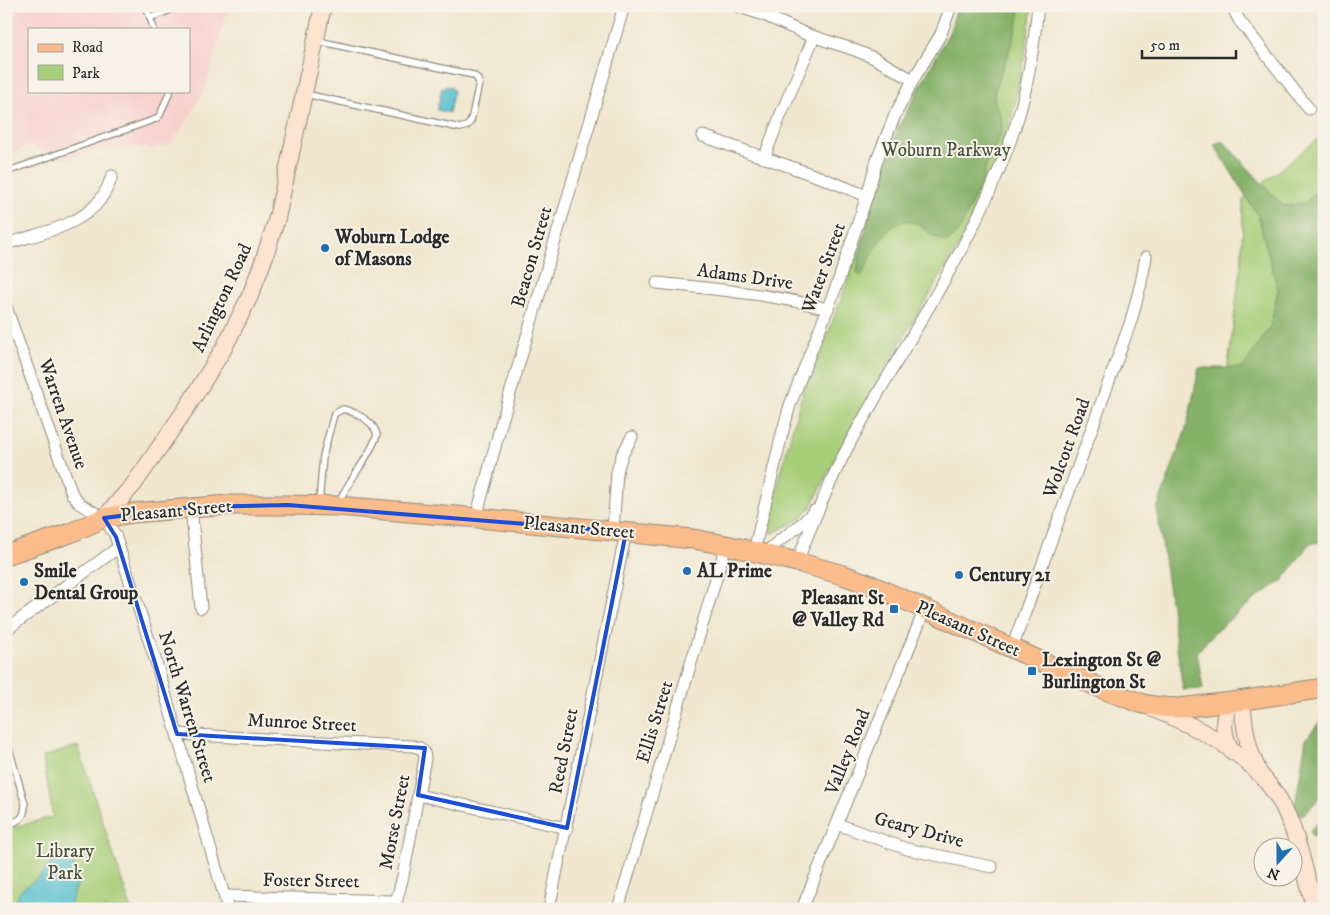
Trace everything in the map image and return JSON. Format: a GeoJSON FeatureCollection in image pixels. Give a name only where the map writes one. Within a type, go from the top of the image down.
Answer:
{"type":"FeatureCollection","features":[{"type":"Feature","properties":{"kind":"main road","name":"Pleasant Street"},"geometry":{"type":"LineString","coordinates":[[6,555],[70,533],[104,518],[191,507],[252,504],[328,506],[693,539],[797,562],[849,577],[1105,690],[1130,700],[1154,706],[1170,708],[1237,701],[1324,688]]}},
{"type":"Feature","properties":{"kind":"street","name":"Arlington Road"},"geometry":{"type":"LineString","coordinates":[[104,518],[134,484],[188,406],[224,348],[258,278],[274,228],[323,6]]}},
{"type":"Feature","properties":{"kind":"street","name":"Beacon Street"},"geometry":{"type":"LineString","coordinates":[[476,518],[502,419],[624,6]]}},
{"type":"Feature","properties":{"kind":"street"},"geometry":{"type":"LineString","coordinates":[[737,6],[764,15],[814,37],[842,45],[874,58],[913,80]]}},
{"type":"Feature","properties":{"kind":"street","name":"Water Street"},"geometry":{"type":"LineString","coordinates":[[759,553],[787,414],[798,382],[838,282],[890,127],[913,80],[941,34],[951,6]]}},
{"type":"Feature","properties":{"kind":"street"},"geometry":{"type":"LineString","coordinates":[[797,562],[821,502],[851,441],[936,295],[982,209],[1018,116],[1030,64],[1038,6]]}},
{"type":"Feature","properties":{"kind":"street"},"geometry":{"type":"LineString","coordinates":[[1232,6],[1239,20],[1309,109]]}},
{"type":"Feature","properties":{"kind":"street"},"geometry":{"type":"LineString","coordinates":[[764,158],[814,37]]}},
{"type":"Feature","properties":{"kind":"street"},"geometry":{"type":"LineString","coordinates":[[703,136],[867,196]]}},
{"type":"Feature","properties":{"kind":"street"},"geometry":{"type":"LineString","coordinates":[[6,244],[62,226],[77,219],[93,208],[100,200],[112,176]]}},
{"type":"Feature","properties":{"kind":"street","name":"Wolcott Road"},"geometry":{"type":"LineString","coordinates":[[1012,648],[1131,322],[1146,257]]}},
{"type":"Feature","properties":{"kind":"street","name":"Adams Drive"},"geometry":{"type":"LineString","coordinates":[[657,283],[756,294],[799,301],[828,309]]}},
{"type":"Feature","properties":{"kind":"street","name":"Warren Avenue"},"geometry":{"type":"LineString","coordinates":[[6,307],[72,494],[80,504],[104,518]]}},
{"type":"Feature","properties":{"kind":"street","name":"Reed Street"},"geometry":{"type":"LineString","coordinates":[[549,909],[567,828],[620,532],[617,472],[622,455],[632,437]]}},
{"type":"Feature","properties":{"kind":"street"},"geometry":{"type":"LineString","coordinates":[[759,553],[808,519],[821,502]]}},
{"type":"Feature","properties":{"kind":"street"},"geometry":{"type":"LineString","coordinates":[[191,507],[200,608]]}},
{"type":"Feature","properties":{"kind":"street","name":"North Warren Street"},"geometry":{"type":"LineString","coordinates":[[104,518],[114,532],[156,662],[228,909]]}},
{"type":"Feature","properties":{"kind":"street","name":"Ellis Street"},"geometry":{"type":"LineString","coordinates":[[618,909],[726,545]]}},
{"type":"Feature","properties":{"kind":"street"},"geometry":{"type":"LineString","coordinates":[[6,630],[119,547]]}},
{"type":"Feature","properties":{"kind":"street","name":"Valley Road"},"geometry":{"type":"LineString","coordinates":[[802,909],[925,609]]}},
{"type":"Feature","properties":{"kind":"street"},"geometry":{"type":"LineString","coordinates":[[1130,700],[1175,718],[1194,728],[1246,760],[1260,774],[1283,806],[1294,834],[1315,909]]}},
{"type":"Feature","properties":{"kind":"street"},"geometry":{"type":"LineString","coordinates":[[1233,752],[1228,745],[1224,724],[1226,712],[1237,701]]}},
{"type":"Feature","properties":{"kind":"street"},"geometry":{"type":"LineString","coordinates":[[1237,701],[1246,738],[1260,774]]}},
{"type":"Feature","properties":{"kind":"street","name":"Munroe Street"},"geometry":{"type":"LineString","coordinates":[[177,734],[341,744],[413,746],[424,750]]}},
{"type":"Feature","properties":{"kind":"street","name":"Morse Street"},"geometry":{"type":"LineString","coordinates":[[396,900],[403,876],[425,758],[424,750]]}},
{"type":"Feature","properties":{"kind":"street"},"geometry":{"type":"LineString","coordinates":[[418,795],[567,828]]}},
{"type":"Feature","properties":{"kind":"street","name":"Geary Drive"},"geometry":{"type":"LineString","coordinates":[[837,824],[907,849],[992,867]]}},
{"type":"Feature","properties":{"kind":"street","name":"Foster Street"},"geometry":{"type":"LineString","coordinates":[[225,896],[396,900]]}},
{"type":"Feature","properties":{"kind":"lane"},"geometry":{"type":"LineString","coordinates":[[146,6],[154,28]]}},
{"type":"Feature","properties":{"kind":"lane"},"geometry":{"type":"LineString","coordinates":[[150,18],[168,12],[175,6]]}},
{"type":"Feature","properties":{"kind":"lane"},"geometry":{"type":"LineString","coordinates":[[305,94],[462,128],[470,124],[475,103],[478,84],[477,78],[473,75],[316,41]]}},
{"type":"Feature","properties":{"kind":"lane"},"geometry":{"type":"LineString","coordinates":[[6,172],[156,119],[160,115],[170,92]]}},
{"type":"Feature","properties":{"kind":"lane"},"geometry":{"type":"LineString","coordinates":[[343,409],[351,411],[370,423],[377,435],[344,489],[328,506],[323,456],[334,414],[343,409]]}},
{"type":"Feature","properties":{"kind":"lane"},"geometry":{"type":"LineString","coordinates":[[6,738],[25,804],[23,816],[18,821],[6,824]]}},
{"type":"Feature","properties":{"kind":"highlighted area"},"geometry":{"type":"Polygon","coordinates":[[[288,505],[626,532],[567,828],[418,795],[425,748],[177,734],[116,537],[104,518],[191,507],[288,505]]]}},
{"type":"Feature","properties":{"kind":"shaded area"},"geometry":{"type":"Polygon","coordinates":[[[6,6],[229,6],[204,91],[186,123],[170,144],[153,149],[137,146],[101,148],[66,160],[32,145],[6,154],[6,6]]]}},
{"type":"Feature","properties":{"kind":"green space","name":"Woburn Parkway"},"geometry":{"type":"Polygon","coordinates":[[[958,6],[1032,6],[1021,77],[1003,144],[973,220],[862,408],[812,506],[800,519],[773,533],[771,532],[769,521],[807,379],[831,326],[847,283],[898,128],[949,33],[958,6]]]}},
{"type":"Feature","properties":{"kind":"green space"},"geometry":{"type":"Polygon","coordinates":[[[958,6],[1020,6],[1014,36],[994,95],[1002,122],[1000,135],[987,164],[982,183],[955,234],[945,241],[912,222],[903,222],[895,225],[881,239],[860,276],[857,272],[865,232],[875,195],[898,128],[949,33],[958,6]]]}},
{"type":"Feature","properties":{"kind":"green space"},"geometry":{"type":"Polygon","coordinates":[[[1324,134],[1324,534],[1204,555],[1242,256],[1243,199],[1324,134]]]}},
{"type":"Feature","properties":{"kind":"green space"},"geometry":{"type":"Polygon","coordinates":[[[1223,141],[1283,206],[1305,203],[1324,182],[1324,541],[1309,544],[1283,580],[1252,601],[1216,631],[1197,652],[1203,689],[1183,690],[1157,509],[1187,426],[1199,368],[1243,368],[1270,327],[1278,290],[1258,216],[1214,144],[1223,141]]]}},
{"type":"Feature","properties":{"kind":"green space"},"geometry":{"type":"Polygon","coordinates":[[[1324,716],[1324,794],[1301,817],[1295,806],[1306,739],[1324,716]]]}},
{"type":"Feature","properties":{"kind":"green space","name":"Library Park"},"geometry":{"type":"Polygon","coordinates":[[[78,746],[131,909],[6,909],[6,829],[53,817],[43,757],[78,746]]]}},
{"type":"Feature","properties":{"kind":"green space"},"geometry":{"type":"Polygon","coordinates":[[[1324,818],[1324,834],[1313,837],[1310,830],[1324,818]]]}},
{"type":"Feature","properties":{"kind":"water"},"geometry":{"type":"Polygon","coordinates":[[[446,86],[454,90],[449,113],[437,110],[442,87],[445,88],[446,86]]]}},
{"type":"Feature","properties":{"kind":"water"},"geometry":{"type":"Polygon","coordinates":[[[62,854],[71,856],[78,882],[71,902],[73,909],[12,909],[21,890],[41,876],[56,856],[62,854]]]}},
{"type":"Feature","properties":{"kind":"place","name":"Woburn Lodge of Masons"},"geometry":{"type":"Point","coordinates":[325,248]}},
{"type":"Feature","properties":{"kind":"place","name":"AL Prime"},"geometry":{"type":"Point","coordinates":[687,571]}},
{"type":"Feature","properties":{"kind":"place","name":"Century 21"},"geometry":{"type":"Point","coordinates":[959,575]}},
{"type":"Feature","properties":{"kind":"place","name":"Smile Dental Group"},"geometry":{"type":"Point","coordinates":[24,582]}},
{"type":"Feature","properties":{"kind":"place","name":"Pleasant St @ Valley Rd"},"geometry":{"type":"Point","coordinates":[894,609]}},
{"type":"Feature","properties":{"kind":"place","name":"Lexington St @ Burlington St"},"geometry":{"type":"Point","coordinates":[1032,671]}}]}
